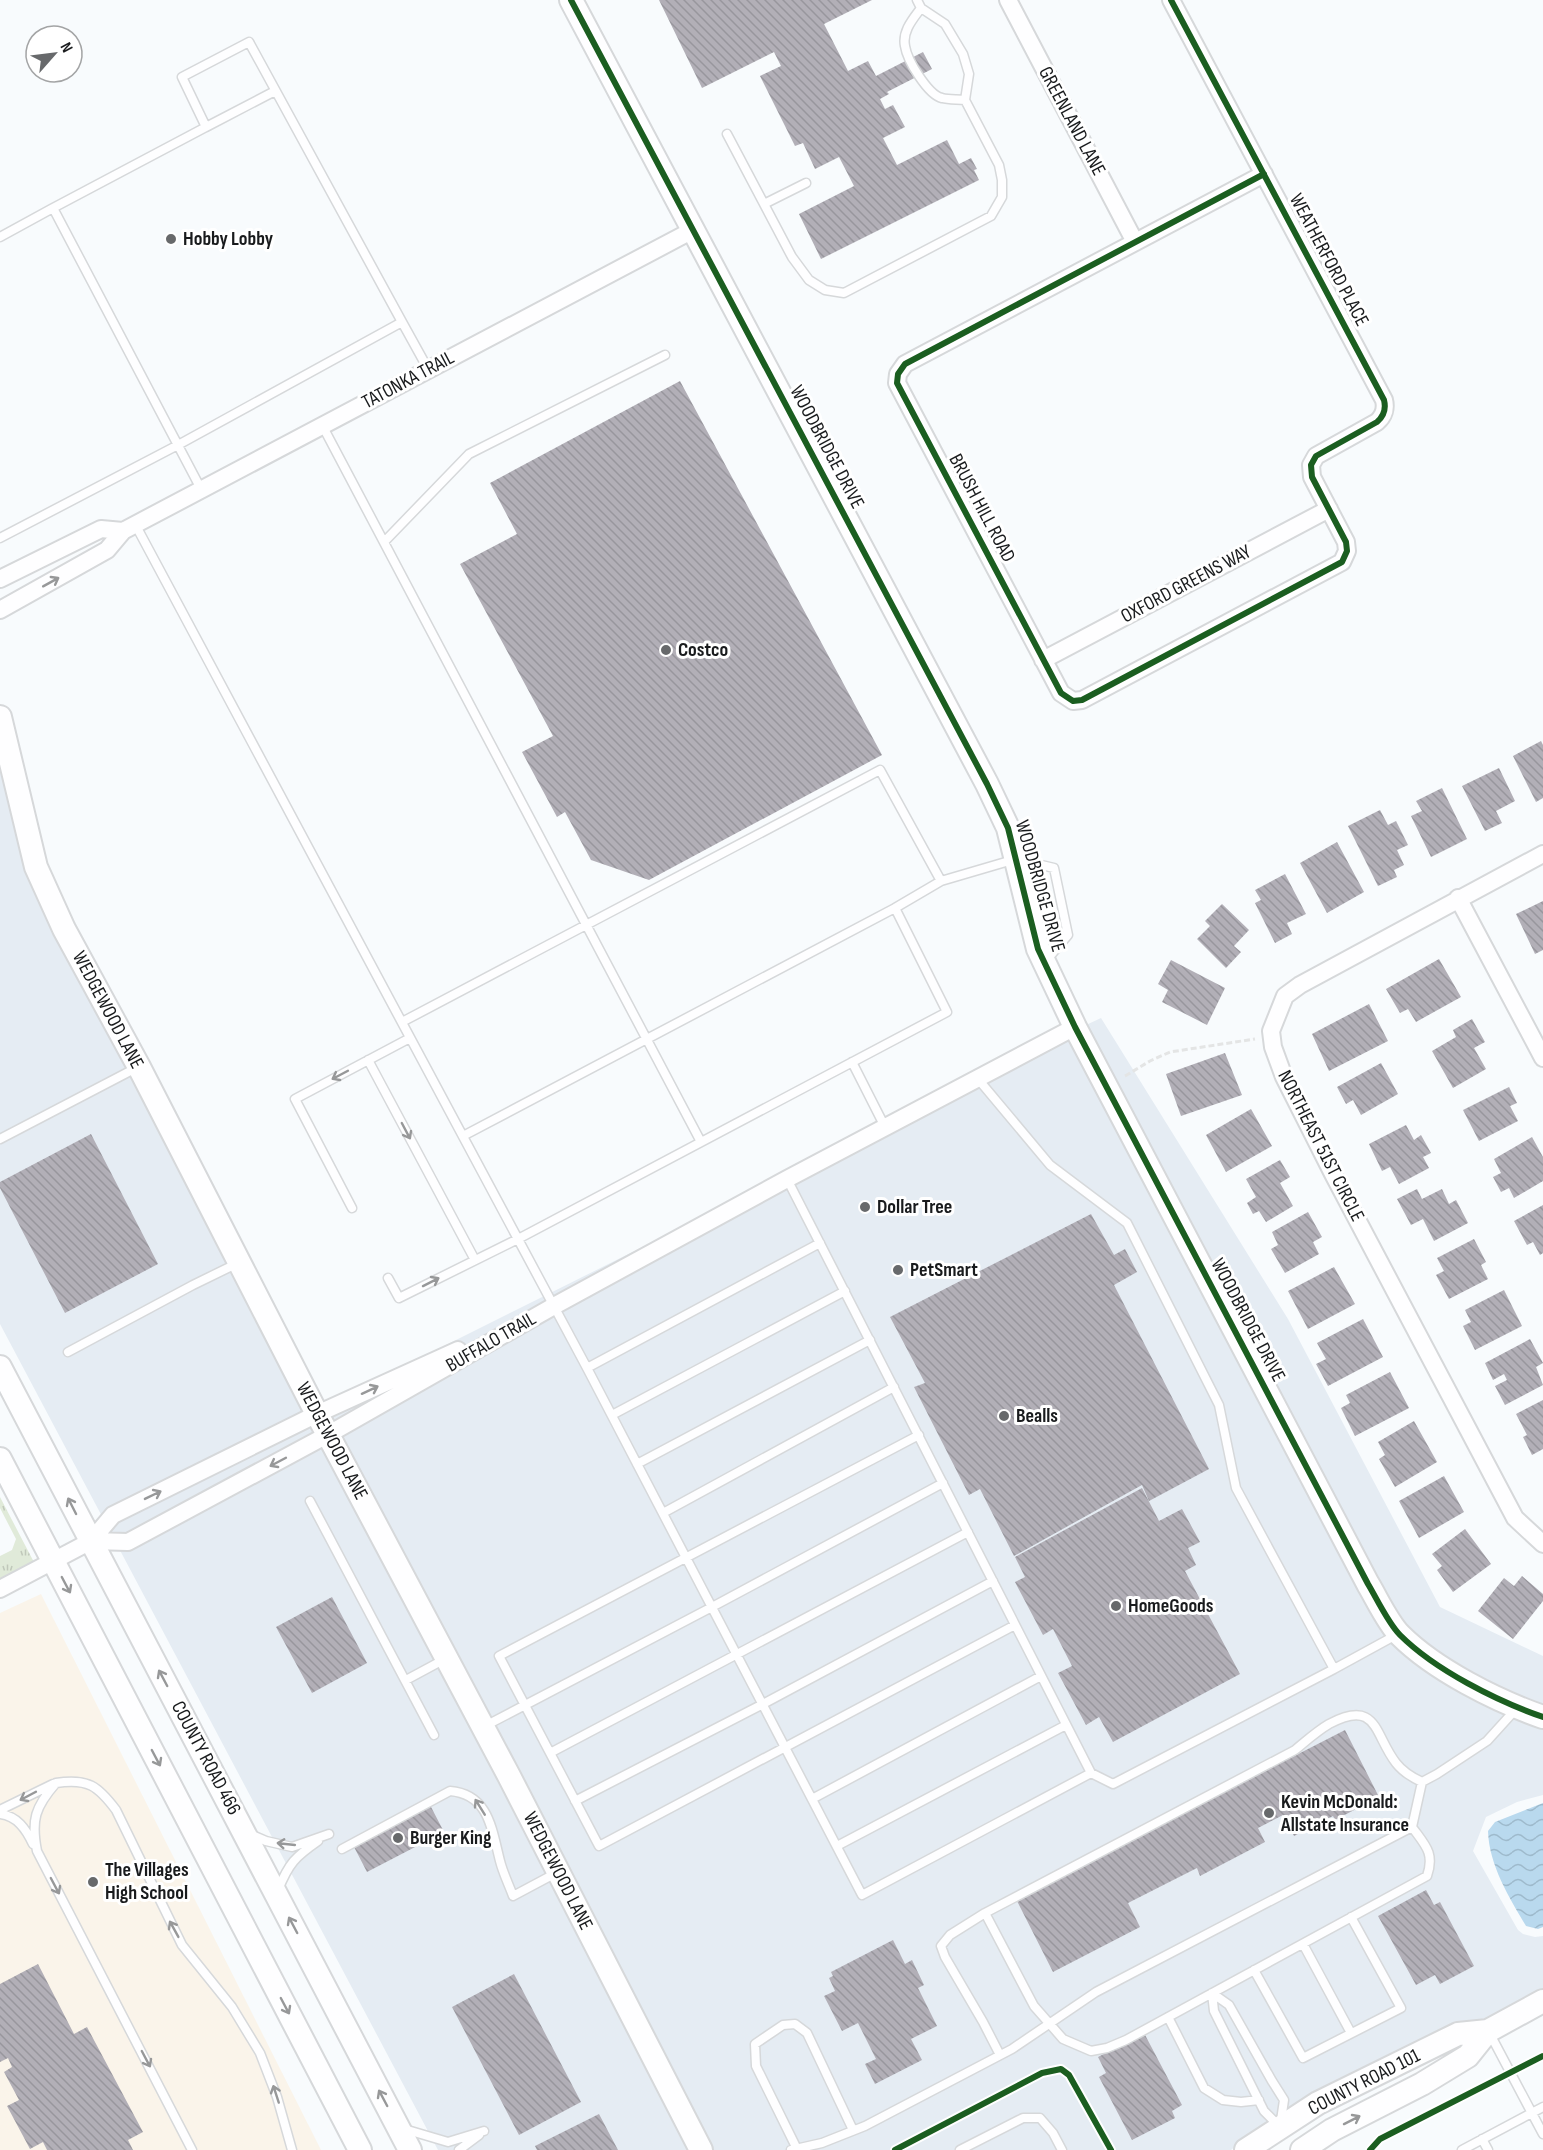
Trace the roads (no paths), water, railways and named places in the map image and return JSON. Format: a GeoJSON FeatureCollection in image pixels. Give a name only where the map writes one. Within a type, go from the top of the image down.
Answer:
{"type":"FeatureCollection","features":[{"type":"Feature","properties":{"kind":"street","name":"WOODBRIDGE DRIVE"},"geometry":{"type":"LineString","coordinates":[[571,0],[987,784],[1008,828],[1038,949],[1075,1027],[1368,1584],[1398,1634],[1446,1671],[1517,1708],[1543,1717]]}},
{"type":"Feature","properties":{"kind":"street","name":"GREENLAND LANE"},"geometry":{"type":"LineString","coordinates":[[1008,0],[1135,242]]}},
{"type":"Feature","properties":{"kind":"street","name":"WEATHERFORD PLACE"},"geometry":{"type":"LineString","coordinates":[[1171,0],[1385,403],[1384,413],[1377,422],[1313,458],[1311,473],[1329,509]]}},
{"type":"Feature","properties":{"kind":"street","name":"BRUSH HILL ROAD"},"geometry":{"type":"LineString","coordinates":[[1264,174],[905,364],[897,378],[899,387],[1062,695],[1073,701],[1082,700],[1339,564],[1348,546],[1329,509]]}},
{"type":"Feature","properties":{"kind":"street","name":"TATONKA TRAIL"},"geometry":{"type":"LineString","coordinates":[[129,527],[693,230]]}},
{"type":"Feature","properties":{"kind":"street","name":"OXFORD GREENS WAY"},"geometry":{"type":"LineString","coordinates":[[1043,660],[1329,509]]}},
{"type":"Feature","properties":{"kind":"street"},"geometry":{"type":"LineString","coordinates":[[0,579],[101,529],[129,527]]}},
{"type":"Feature","properties":{"kind":"street"},"geometry":{"type":"LineString","coordinates":[[0,610],[107,550],[129,527]]}},
{"type":"Feature","properties":{"kind":"street","name":"WEDGEWOOD LANE"},"geometry":{"type":"LineString","coordinates":[[0,717],[6,766],[36,867],[64,929],[139,1067],[317,1414],[447,1658],[701,2150]]}},
{"type":"Feature","properties":{"kind":"street"},"geometry":{"type":"LineString","coordinates":[[1543,854],[1458,898],[1543,1058]]}},
{"type":"Feature","properties":{"kind":"street","name":"NORTHEAST 51ST CIRCLE"},"geometry":{"type":"LineString","coordinates":[[1458,898],[1300,985],[1285,996],[1271,1031],[1273,1047],[1284,1077],[1500,1491],[1515,1518],[1543,1544]]}},
{"type":"Feature","properties":{"kind":"street"},"geometry":{"type":"LineString","coordinates":[[554,1305],[1075,1027]]}},
{"type":"Feature","properties":{"kind":"street","name":"BUFFALO TRAIL"},"geometry":{"type":"LineString","coordinates":[[91,1541],[113,1515],[317,1414],[554,1305]]}},
{"type":"Feature","properties":{"kind":"street","name":"BUFFALO TRAIL"},"geometry":{"type":"LineString","coordinates":[[91,1541],[128,1542],[329,1434],[554,1305]]}},
{"type":"Feature","properties":{"kind":"street","name":"COUNTY ROAD 466"},"geometry":{"type":"LineString","coordinates":[[0,1367],[410,2150]]}},
{"type":"Feature","properties":{"kind":"street"},"geometry":{"type":"LineString","coordinates":[[0,1459],[360,2150]]}},
{"type":"Feature","properties":{"kind":"street"},"geometry":{"type":"LineString","coordinates":[[0,1589],[91,1541]]}},
{"type":"Feature","properties":{"kind":"street","name":"COUNTY ROAD 101"},"geometry":{"type":"LineString","coordinates":[[1302,2150],[1332,2130],[1422,2084],[1468,2056],[1488,2031],[1543,2001]]}},
{"type":"Feature","properties":{"kind":"street","name":"COUNTY ROAD 101"},"geometry":{"type":"LineString","coordinates":[[1246,2150],[1318,2103],[1458,2034],[1488,2031]]}},
{"type":"Feature","properties":{"kind":"street"},"geometry":{"type":"LineString","coordinates":[[1280,2127],[1293,2150]]}},
{"type":"Feature","properties":{"kind":"lane"},"geometry":{"type":"LineString","coordinates":[[728,134],[792,257],[809,280],[825,290],[844,293],[991,216],[1002,197],[999,165],[965,100],[969,74],[963,54],[945,24],[919,4],[908,26],[904,46],[915,69],[926,87],[940,98],[965,100]]}},
{"type":"Feature","properties":{"kind":"lane"},"geometry":{"type":"LineString","coordinates":[[206,127],[182,77],[249,42],[428,369]]}},
{"type":"Feature","properties":{"kind":"lane"},"geometry":{"type":"LineString","coordinates":[[0,237],[275,91]]}},
{"type":"Feature","properties":{"kind":"lane"},"geometry":{"type":"LineString","coordinates":[[764,204],[806,183]]}},
{"type":"Feature","properties":{"kind":"lane"},"geometry":{"type":"LineString","coordinates":[[53,208],[201,489]]}},
{"type":"Feature","properties":{"kind":"lane"},"geometry":{"type":"LineString","coordinates":[[0,538],[178,445],[402,322]]}},
{"type":"Feature","properties":{"kind":"lane"},"geometry":{"type":"LineString","coordinates":[[384,542],[470,454],[665,355]]}},
{"type":"Feature","properties":{"kind":"lane"},"geometry":{"type":"LineString","coordinates":[[322,425],[701,1142]]}},
{"type":"Feature","properties":{"kind":"lane"},"geometry":{"type":"LineString","coordinates":[[129,527],[402,1022],[554,1305],[862,1895],[1091,1773]]}},
{"type":"Feature","properties":{"kind":"lane"},"geometry":{"type":"LineString","coordinates":[[402,1022],[880,770],[941,881]]}},
{"type":"Feature","properties":{"kind":"lane"},"geometry":{"type":"LineString","coordinates":[[463,1136],[895,908],[941,881],[1017,859],[1054,868],[1068,935],[1045,962]]}},
{"type":"Feature","properties":{"kind":"lane"},"geometry":{"type":"LineString","coordinates":[[388,1278],[399,1298],[518,1239],[947,1012],[895,908]]}},
{"type":"Feature","properties":{"kind":"lane"},"geometry":{"type":"LineString","coordinates":[[352,1208],[295,1099],[410,1038]]}},
{"type":"Feature","properties":{"kind":"lane"},"geometry":{"type":"LineString","coordinates":[[368,1060],[475,1260]]}},
{"type":"Feature","properties":{"kind":"lane"},"geometry":{"type":"LineString","coordinates":[[852,1062],[885,1127]]}},
{"type":"Feature","properties":{"kind":"lane"},"geometry":{"type":"LineString","coordinates":[[0,1139],[139,1067]]}},
{"type":"Feature","properties":{"kind":"lane"},"geometry":{"type":"LineString","coordinates":[[978,1079],[1050,1165],[1127,1223],[1219,1404],[1236,1488],[1334,1669]]}},
{"type":"Feature","properties":{"kind":"lane"},"geometry":{"type":"LineString","coordinates":[[787,1179],[1091,1773],[1113,1784],[1398,1634]]}},
{"type":"Feature","properties":{"kind":"lane"},"geometry":{"type":"LineString","coordinates":[[587,1368],[820,1243]]}},
{"type":"Feature","properties":{"kind":"lane"},"geometry":{"type":"LineString","coordinates":[[68,1352],[240,1262]]}},
{"type":"Feature","properties":{"kind":"lane"},"geometry":{"type":"LineString","coordinates":[[612,1415],[845,1291]]}},
{"type":"Feature","properties":{"kind":"lane"},"geometry":{"type":"LineString","coordinates":[[637,1464],[870,1340]]}},
{"type":"Feature","properties":{"kind":"lane"},"geometry":{"type":"LineString","coordinates":[[663,1513],[894,1387]]}},
{"type":"Feature","properties":{"kind":"lane"},"geometry":{"type":"LineString","coordinates":[[919,1435],[499,1656],[599,1846],[786,1749],[1016,1625]]}},
{"type":"Feature","properties":{"kind":"lane"},"geometry":{"type":"LineString","coordinates":[[483,1727],[943,1483]]}},
{"type":"Feature","properties":{"kind":"lane"},"geometry":{"type":"LineString","coordinates":[[310,1501],[434,1735]]}},
{"type":"Feature","properties":{"kind":"lane"},"geometry":{"type":"LineString","coordinates":[[550,1754],[968,1532]]}},
{"type":"Feature","properties":{"kind":"lane"},"geometry":{"type":"LineString","coordinates":[[575,1801],[993,1581]]}},
{"type":"Feature","properties":{"kind":"lane"},"geometry":{"type":"LineString","coordinates":[[406,1680],[447,1658]]}},
{"type":"Feature","properties":{"kind":"lane"},"geometry":{"type":"LineString","coordinates":[[812,1799],[1041,1676]]}},
{"type":"Feature","properties":{"kind":"lane"},"geometry":{"type":"LineString","coordinates":[[985,1912],[1034,2006],[1048,2023],[1063,2039],[1090,2051],[1107,2048],[1126,2040],[1427,1876],[1431,1863],[1426,1847],[1412,1827],[1422,1782],[1487,1741],[1517,1708]]}},
{"type":"Feature","properties":{"kind":"lane"},"geometry":{"type":"LineString","coordinates":[[1000,2055],[941,1946],[950,1935],[985,1912],[1295,1749],[1327,1725],[1344,1718],[1359,1716],[1374,1722],[1395,1762],[1408,1776],[1422,1782]]}},
{"type":"Feature","properties":{"kind":"lane"},"geometry":{"type":"LineString","coordinates":[[837,1846],[1066,1725]]}},
{"type":"Feature","properties":{"kind":"lane"},"geometry":{"type":"LineString","coordinates":[[0,1812],[40,1789],[56,1783],[74,1781],[89,1784],[103,1793],[116,1810],[182,1945],[232,2007],[260,2053],[277,2097],[292,2150]]}},
{"type":"Feature","properties":{"kind":"lane"},"geometry":{"type":"LineString","coordinates":[[37,1851],[33,1830],[37,1810],[56,1783]]}},
{"type":"Feature","properties":{"kind":"lane"},"geometry":{"type":"LineString","coordinates":[[342,1849],[450,1791],[463,1792],[474,1798],[485,1814],[496,1839],[500,1862],[513,1896],[558,1872]]}},
{"type":"Feature","properties":{"kind":"lane"},"geometry":{"type":"LineString","coordinates":[[0,1812],[11,1816],[22,1825],[37,1851],[192,2150]]}},
{"type":"Feature","properties":{"kind":"lane"},"geometry":{"type":"LineString","coordinates":[[853,2130],[807,2033],[795,2024],[783,2025],[755,2044],[756,2066],[794,2149],[822,2143],[853,2130],[1012,2049],[1096,1992],[1412,1827]]}},
{"type":"Feature","properties":{"kind":"lane"},"geometry":{"type":"LineString","coordinates":[[244,1831],[266,1841],[292,1847],[329,1834],[295,1857],[276,1893]]}},
{"type":"Feature","properties":{"kind":"lane"},"geometry":{"type":"LineString","coordinates":[[1254,1970],[1303,2058],[1401,2008],[1351,1917]]}},
{"type":"Feature","properties":{"kind":"lane"},"geometry":{"type":"LineString","coordinates":[[1303,1944],[1351,2033]]}},
{"type":"Feature","properties":{"kind":"lane"},"geometry":{"type":"LineString","coordinates":[[1212,1993],[1214,2011],[1264,2111],[1280,2127]]}},
{"type":"Feature","properties":{"kind":"lane"},"geometry":{"type":"LineString","coordinates":[[1212,1993],[1229,2005],[1284,2100],[1280,2127]]}},
{"type":"Feature","properties":{"kind":"lane"},"geometry":{"type":"LineString","coordinates":[[1168,2017],[1204,2088],[1223,2100],[1241,2102],[1259,2100]]}},
{"type":"Feature","properties":{"kind":"lane"},"geometry":{"type":"LineString","coordinates":[[1488,2031],[1543,2134]]}},
{"type":"Feature","properties":{"kind":"lane"},"geometry":{"type":"LineString","coordinates":[[1462,2150],[1543,2107]]}},
{"type":"Feature","properties":{"kind":"lane"},"geometry":{"type":"LineString","coordinates":[[960,2150],[1023,2118],[1040,2118],[1053,2133],[1062,2150]]}},
{"type":"Feature","properties":{"kind":"lane"},"geometry":{"type":"LineString","coordinates":[[399,2127],[448,2142],[484,2131],[459,2150]]}},
{"type":"Feature","properties":{"kind":"lane"},"geometry":{"type":"LineString","coordinates":[[1482,2139],[1488,2150]]}},
{"type":"Feature","properties":{"kind":"water"},"geometry":{"type":"Polygon","coordinates":[[[1543,1803],[1543,1927],[1538,1929],[1526,1926],[1507,1892],[1492,1856],[1488,1831],[1495,1822],[1543,1803]]]}},
{"type":"Feature","properties":{"kind":"place","name":"Hobby Lobby"},"geometry":{"type":"Point","coordinates":[171,239]}},
{"type":"Feature","properties":{"kind":"place","name":"Costco"},"geometry":{"type":"Point","coordinates":[666,650]}},
{"type":"Feature","properties":{"kind":"place","name":"Dollar Tree"},"geometry":{"type":"Point","coordinates":[865,1207]}},
{"type":"Feature","properties":{"kind":"place","name":"PetSmart"},"geometry":{"type":"Point","coordinates":[898,1270]}},
{"type":"Feature","properties":{"kind":"place","name":"Bealls"},"geometry":{"type":"Point","coordinates":[1004,1416]}},
{"type":"Feature","properties":{"kind":"place","name":"HomeGoods"},"geometry":{"type":"Point","coordinates":[1116,1606]}},
{"type":"Feature","properties":{"kind":"place","name":"Kevin McDonald: Allstate Insurance"},"geometry":{"type":"Point","coordinates":[1269,1813]}},
{"type":"Feature","properties":{"kind":"place","name":"Burger King"},"geometry":{"type":"Point","coordinates":[398,1838]}},
{"type":"Feature","properties":{"kind":"place","name":"The Villages High School"},"geometry":{"type":"Point","coordinates":[93,1882]}}]}
